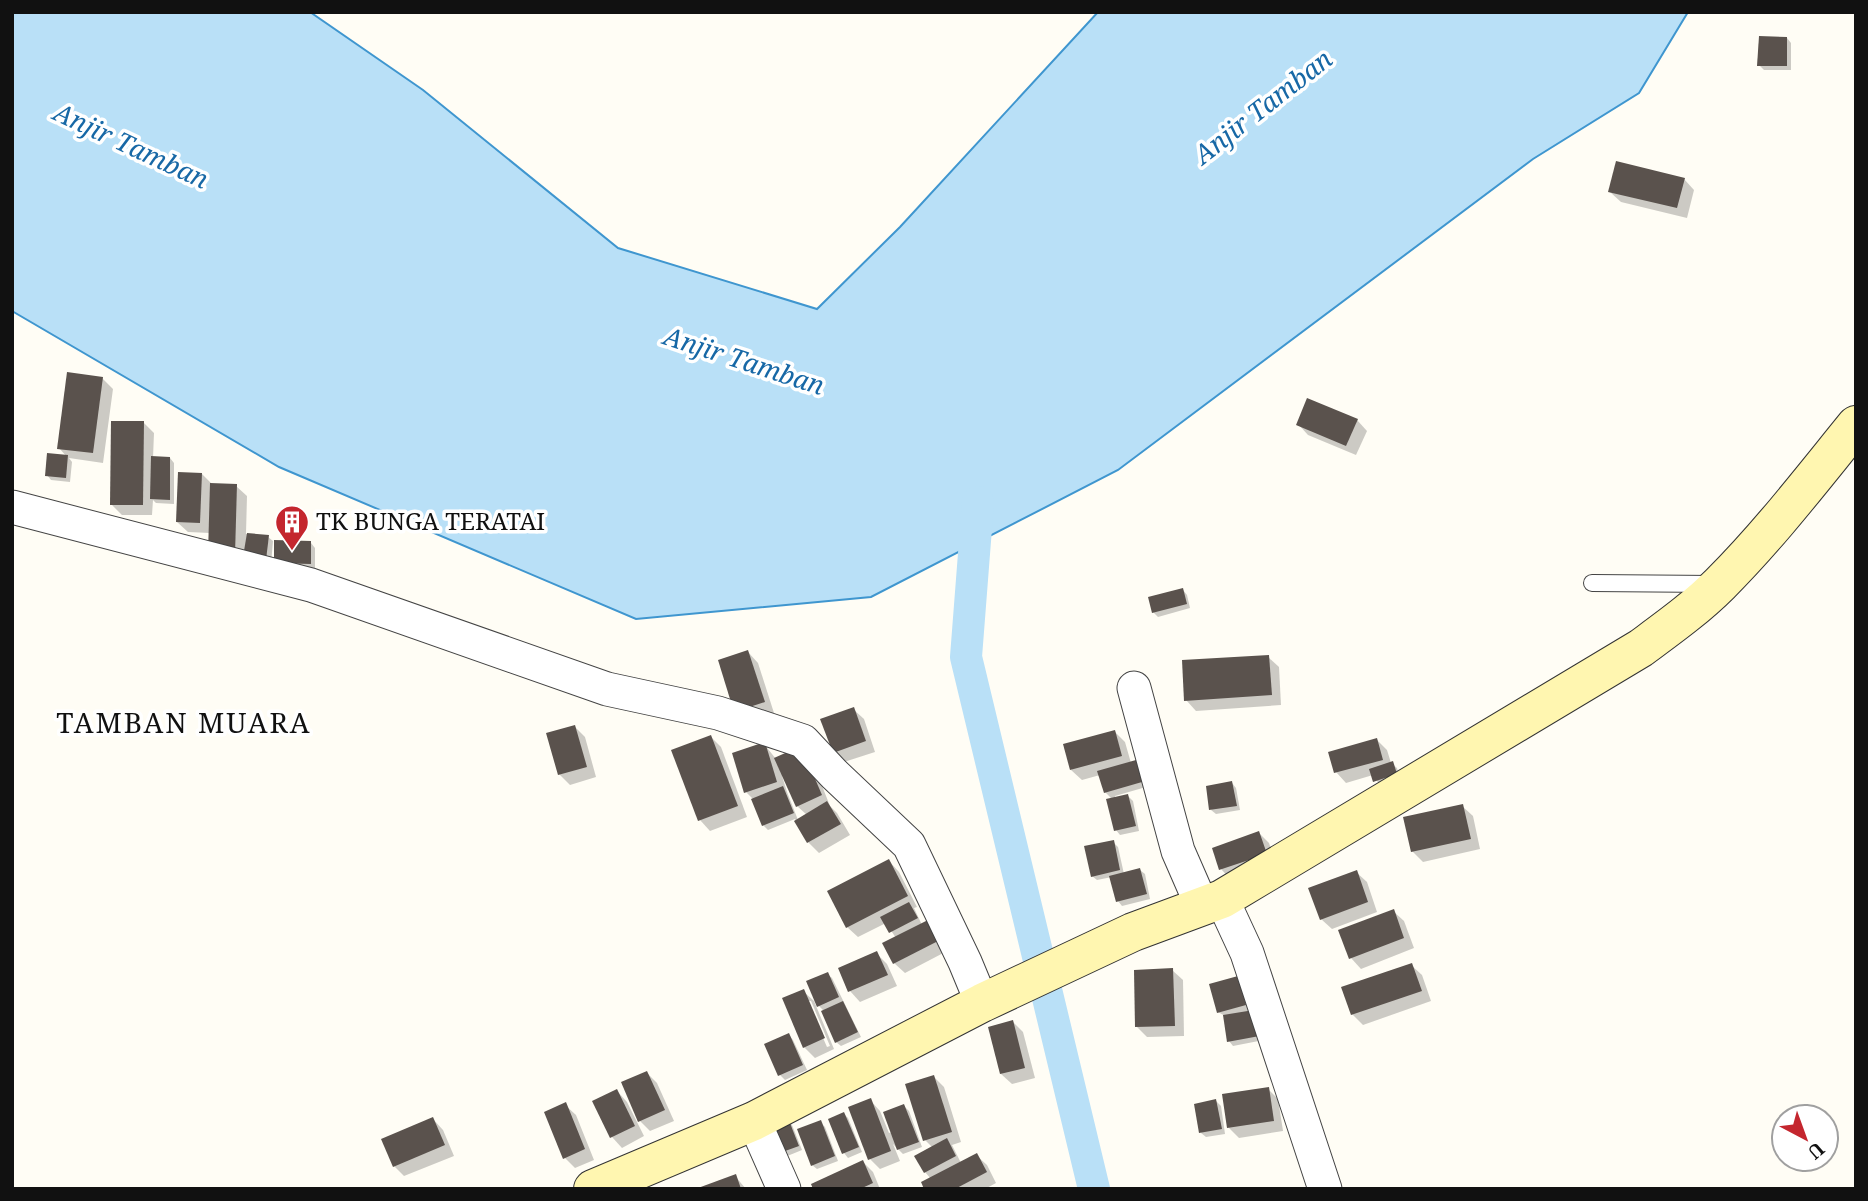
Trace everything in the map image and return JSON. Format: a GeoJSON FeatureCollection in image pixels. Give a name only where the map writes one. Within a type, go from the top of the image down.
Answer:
{"type":"FeatureCollection","features":[{"type":"Feature","properties":{"kind":"street"},"geometry":{"type":"LineString","coordinates":[[593,1189],[754,1121],[991,999],[1133,932],[1212,903],[1641,648],[1681,619],[1720,584],[1856,425]]}},
{"type":"Feature","properties":{"kind":"street"},"geometry":{"type":"LineString","coordinates":[[12,508],[311,585],[607,689],[718,713],[803,741],[909,845],[965,962],[991,999]]}},
{"type":"Feature","properties":{"kind":"street"},"geometry":{"type":"LineString","coordinates":[[1134,688],[1178,851],[1247,953],[1319,1164],[1325,1189]]}},
{"type":"Feature","properties":{"kind":"street"},"geometry":{"type":"LineString","coordinates":[[754,1121],[784,1189]]}},
{"type":"Feature","properties":{"kind":"lane"},"geometry":{"type":"LineString","coordinates":[[1592,583],[1720,584]]}},
{"type":"Feature","properties":{"kind":"water","name":"Anjir Tamban"},"geometry":{"type":"Polygon","coordinates":[[[12,12],[310,12],[423,90],[618,248],[817,309],[900,227],[1098,12],[1688,12],[1639,93],[1533,159],[1118,470],[871,597],[636,619],[279,467],[12,311],[12,12]]]}},
{"type":"Feature","properties":{"kind":"building"},"geometry":{"type":"Polygon","coordinates":[[[1759,36],[1787,37],[1787,66],[1757,66],[1759,36]]]}},
{"type":"Feature","properties":{"kind":"building"},"geometry":{"type":"Polygon","coordinates":[[[1616,161],[1685,178],[1677,208],[1608,192],[1616,161]]]}},
{"type":"Feature","properties":{"kind":"building"},"geometry":{"type":"Polygon","coordinates":[[[67,372],[103,377],[93,453],[57,449],[67,372]]]}},
{"type":"Feature","properties":{"kind":"building"},"geometry":{"type":"Polygon","coordinates":[[[1307,398],[1358,419],[1346,446],[1296,425],[1307,398]]]}},
{"type":"Feature","properties":{"kind":"building"},"geometry":{"type":"Polygon","coordinates":[[[111,421],[144,421],[143,505],[110,505],[111,421]]]}},
{"type":"Feature","properties":{"kind":"building"},"geometry":{"type":"Polygon","coordinates":[[[47,453],[68,455],[66,478],[45,476],[47,453]]]}},
{"type":"Feature","properties":{"kind":"building"},"geometry":{"type":"Polygon","coordinates":[[[151,456],[170,457],[170,500],[150,499],[151,456]]]}},
{"type":"Feature","properties":{"kind":"building"},"geometry":{"type":"Polygon","coordinates":[[[178,472],[202,473],[200,523],[176,522],[178,472]]]}},
{"type":"Feature","properties":{"kind":"building"},"geometry":{"type":"Polygon","coordinates":[[[210,483],[237,484],[235,555],[208,554],[210,483]]]}},
{"type":"Feature","properties":{"kind":"building"},"geometry":{"type":"Polygon","coordinates":[[[247,533],[269,535],[266,560],[243,557],[247,533]]]}},
{"type":"Feature","properties":{"kind":"building","name":"TK BUNGA TERATAI"},"geometry":{"type":"Polygon","coordinates":[[[274,540],[311,541],[311,564],[274,563],[274,540]]]}},
{"type":"Feature","properties":{"kind":"building"},"geometry":{"type":"Polygon","coordinates":[[[1183,588],[1187,604],[1152,613],[1148,597],[1183,588]]]}},
{"type":"Feature","properties":{"kind":"building"},"geometry":{"type":"Polygon","coordinates":[[[748,650],[765,702],[734,712],[718,660],[748,650]]]}},
{"type":"Feature","properties":{"kind":"building"},"geometry":{"type":"Polygon","coordinates":[[[1269,655],[1272,695],[1184,701],[1182,660],[1269,655]]]}},
{"type":"Feature","properties":{"kind":"building"},"geometry":{"type":"Polygon","coordinates":[[[854,707],[866,741],[833,753],[820,719],[854,707]]]}},
{"type":"Feature","properties":{"kind":"building"},"geometry":{"type":"Polygon","coordinates":[[[575,725],[587,767],[558,775],[546,733],[575,725]]]}},
{"type":"Feature","properties":{"kind":"building"},"geometry":{"type":"Polygon","coordinates":[[[1115,730],[1122,756],[1070,770],[1063,744],[1115,730]]]}},
{"type":"Feature","properties":{"kind":"building"},"geometry":{"type":"Polygon","coordinates":[[[711,735],[738,806],[698,821],[671,750],[711,735]]]}},
{"type":"Feature","properties":{"kind":"building"},"geometry":{"type":"Polygon","coordinates":[[[1377,738],[1383,760],[1334,773],[1328,752],[1377,738]]]}},
{"type":"Feature","properties":{"kind":"building"},"geometry":{"type":"Polygon","coordinates":[[[765,742],[777,782],[744,793],[732,753],[765,742]]]}},
{"type":"Feature","properties":{"kind":"building"},"geometry":{"type":"Polygon","coordinates":[[[801,746],[822,795],[796,807],[774,758],[801,746]]]}},
{"type":"Feature","properties":{"kind":"building"},"geometry":{"type":"Polygon","coordinates":[[[1136,760],[1142,782],[1104,793],[1097,771],[1136,760]]]}},
{"type":"Feature","properties":{"kind":"building"},"geometry":{"type":"Polygon","coordinates":[[[1393,761],[1397,774],[1373,782],[1369,769],[1393,761]]]}},
{"type":"Feature","properties":{"kind":"building"},"geometry":{"type":"Polygon","coordinates":[[[1232,781],[1237,806],[1209,810],[1206,786],[1232,781]]]}},
{"type":"Feature","properties":{"kind":"building"},"geometry":{"type":"Polygon","coordinates":[[[783,786],[794,813],[762,826],[751,799],[783,786]]]}},
{"type":"Feature","properties":{"kind":"building"},"geometry":{"type":"Polygon","coordinates":[[[1128,794],[1136,826],[1114,831],[1106,799],[1128,794]]]}},
{"type":"Feature","properties":{"kind":"building"},"geometry":{"type":"Polygon","coordinates":[[[827,801],[841,824],[807,843],[794,821],[827,801]]]}},
{"type":"Feature","properties":{"kind":"building"},"geometry":{"type":"Polygon","coordinates":[[[1463,804],[1471,839],[1411,852],[1403,817],[1463,804]]]}},
{"type":"Feature","properties":{"kind":"building"},"geometry":{"type":"Polygon","coordinates":[[[1259,831],[1267,854],[1219,870],[1212,848],[1259,831]]]}},
{"type":"Feature","properties":{"kind":"building"},"geometry":{"type":"Polygon","coordinates":[[[1114,840],[1120,870],[1091,877],[1084,846],[1114,840]]]}},
{"type":"Feature","properties":{"kind":"building"},"geometry":{"type":"Polygon","coordinates":[[[889,859],[908,896],[846,928],[827,891],[889,859]]]}},
{"type":"Feature","properties":{"kind":"building"},"geometry":{"type":"Polygon","coordinates":[[[1140,868],[1147,894],[1116,902],[1109,876],[1140,868]]]}},
{"type":"Feature","properties":{"kind":"building"},"geometry":{"type":"Polygon","coordinates":[[[1357,870],[1368,902],[1320,920],[1308,888],[1357,870]]]}},
{"type":"Feature","properties":{"kind":"building"},"geometry":{"type":"Polygon","coordinates":[[[909,902],[918,918],[889,933],[880,917],[909,902]]]}},
{"type":"Feature","properties":{"kind":"building"},"geometry":{"type":"Polygon","coordinates":[[[1394,909],[1404,938],[1349,959],[1338,930],[1394,909]]]}},
{"type":"Feature","properties":{"kind":"building"},"geometry":{"type":"Polygon","coordinates":[[[932,918],[942,939],[893,964],[882,943],[932,918]]]}},
{"type":"Feature","properties":{"kind":"building"},"geometry":{"type":"Polygon","coordinates":[[[877,951],[888,975],[848,992],[838,968],[877,951]]]}},
{"type":"Feature","properties":{"kind":"building"},"geometry":{"type":"Polygon","coordinates":[[[1412,963],[1422,991],[1351,1015],[1341,987],[1412,963]]]}},
{"type":"Feature","properties":{"kind":"building"},"geometry":{"type":"Polygon","coordinates":[[[1173,968],[1175,1026],[1135,1027],[1134,970],[1173,968]]]}},
{"type":"Feature","properties":{"kind":"building"},"geometry":{"type":"Polygon","coordinates":[[[828,972],[839,997],[817,1007],[806,981],[828,972]]]}},
{"type":"Feature","properties":{"kind":"building"},"geometry":{"type":"Polygon","coordinates":[[[1238,976],[1246,1005],[1217,1013],[1209,984],[1238,976]]]}},
{"type":"Feature","properties":{"kind":"building"},"geometry":{"type":"Polygon","coordinates":[[[804,989],[825,1038],[803,1048],[782,998],[804,989]]]}},
{"type":"Feature","properties":{"kind":"building"},"geometry":{"type":"Polygon","coordinates":[[[843,1001],[858,1032],[835,1043],[821,1011],[843,1001]]]}},
{"type":"Feature","properties":{"kind":"building"},"geometry":{"type":"Polygon","coordinates":[[[1260,1009],[1265,1035],[1227,1042],[1223,1015],[1260,1009]]]}},
{"type":"Feature","properties":{"kind":"building"},"geometry":{"type":"Polygon","coordinates":[[[1013,1020],[1025,1068],[1000,1074],[988,1027],[1013,1020]]]}},
{"type":"Feature","properties":{"kind":"building"},"geometry":{"type":"Polygon","coordinates":[[[789,1033],[803,1065],[778,1076],[764,1044],[789,1033]]]}},
{"type":"Feature","properties":{"kind":"building"},"geometry":{"type":"Polygon","coordinates":[[[647,1071],[665,1110],[638,1122],[621,1082],[647,1071]]]}},
{"type":"Feature","properties":{"kind":"building"},"geometry":{"type":"Polygon","coordinates":[[[934,1075],[952,1132],[923,1141],[905,1084],[934,1075]]]}},
{"type":"Feature","properties":{"kind":"building"},"geometry":{"type":"Polygon","coordinates":[[[1269,1087],[1274,1121],[1227,1128],[1222,1094],[1269,1087]]]}},
{"type":"Feature","properties":{"kind":"building"},"geometry":{"type":"Polygon","coordinates":[[[617,1089],[635,1126],[610,1138],[592,1101],[617,1089]]]}},
{"type":"Feature","properties":{"kind":"building"},"geometry":{"type":"Polygon","coordinates":[[[871,1098],[891,1151],[868,1160],[848,1107],[871,1098]]]}},
{"type":"Feature","properties":{"kind":"building"},"geometry":{"type":"Polygon","coordinates":[[[1216,1099],[1222,1129],[1199,1133],[1194,1104],[1216,1099]]]}},
{"type":"Feature","properties":{"kind":"building"},"geometry":{"type":"Polygon","coordinates":[[[566,1102],[585,1149],[563,1159],[544,1112],[566,1102]]]}},
{"type":"Feature","properties":{"kind":"building"},"geometry":{"type":"Polygon","coordinates":[[[904,1104],[919,1142],[897,1150],[883,1112],[904,1104]]]}},
{"type":"Feature","properties":{"kind":"building"},"geometry":{"type":"Polygon","coordinates":[[[844,1112],[859,1147],[842,1154],[828,1119],[844,1112]]]}},
{"type":"Feature","properties":{"kind":"building"},"geometry":{"type":"Polygon","coordinates":[[[433,1117],[445,1145],[393,1167],[381,1139],[433,1117]]]}},
{"type":"Feature","properties":{"kind":"building"},"geometry":{"type":"Polygon","coordinates":[[[788,1118],[799,1146],[774,1155],[763,1127],[788,1118]]]}},
{"type":"Feature","properties":{"kind":"building"},"geometry":{"type":"Polygon","coordinates":[[[821,1120],[835,1156],[811,1166],[797,1129],[821,1120]]]}},
{"type":"Feature","properties":{"kind":"building"},"geometry":{"type":"Polygon","coordinates":[[[947,1138],[956,1156],[924,1173],[914,1156],[947,1138]]]}},
{"type":"Feature","properties":{"kind":"building"},"geometry":{"type":"Polygon","coordinates":[[[977,1153],[987,1172],[955,1189],[924,1189],[921,1182],[977,1153]]]}},
{"type":"Feature","properties":{"kind":"building"},"geometry":{"type":"Polygon","coordinates":[[[863,1160],[873,1183],[860,1189],[813,1189],[811,1184],[863,1160]]]}},
{"type":"Feature","properties":{"kind":"building"},"geometry":{"type":"Polygon","coordinates":[[[736,1174],[741,1189],[698,1189],[698,1188],[736,1174]]]}},
{"type":"Feature","properties":{"kind":"waterway"},"geometry":{"type":"LineString","coordinates":[[978,502],[966,657],[1094,1189]]}},
{"type":"Feature","properties":{"kind":"place","name":"TK BUNGA TERATAI"},"geometry":{"type":"Point","coordinates":[292,552]}},
{"type":"Feature","properties":{"kind":"district","name":"TAMBAN MUARA"},"geometry":{"type":"Point","coordinates":[184,723]}}]}
